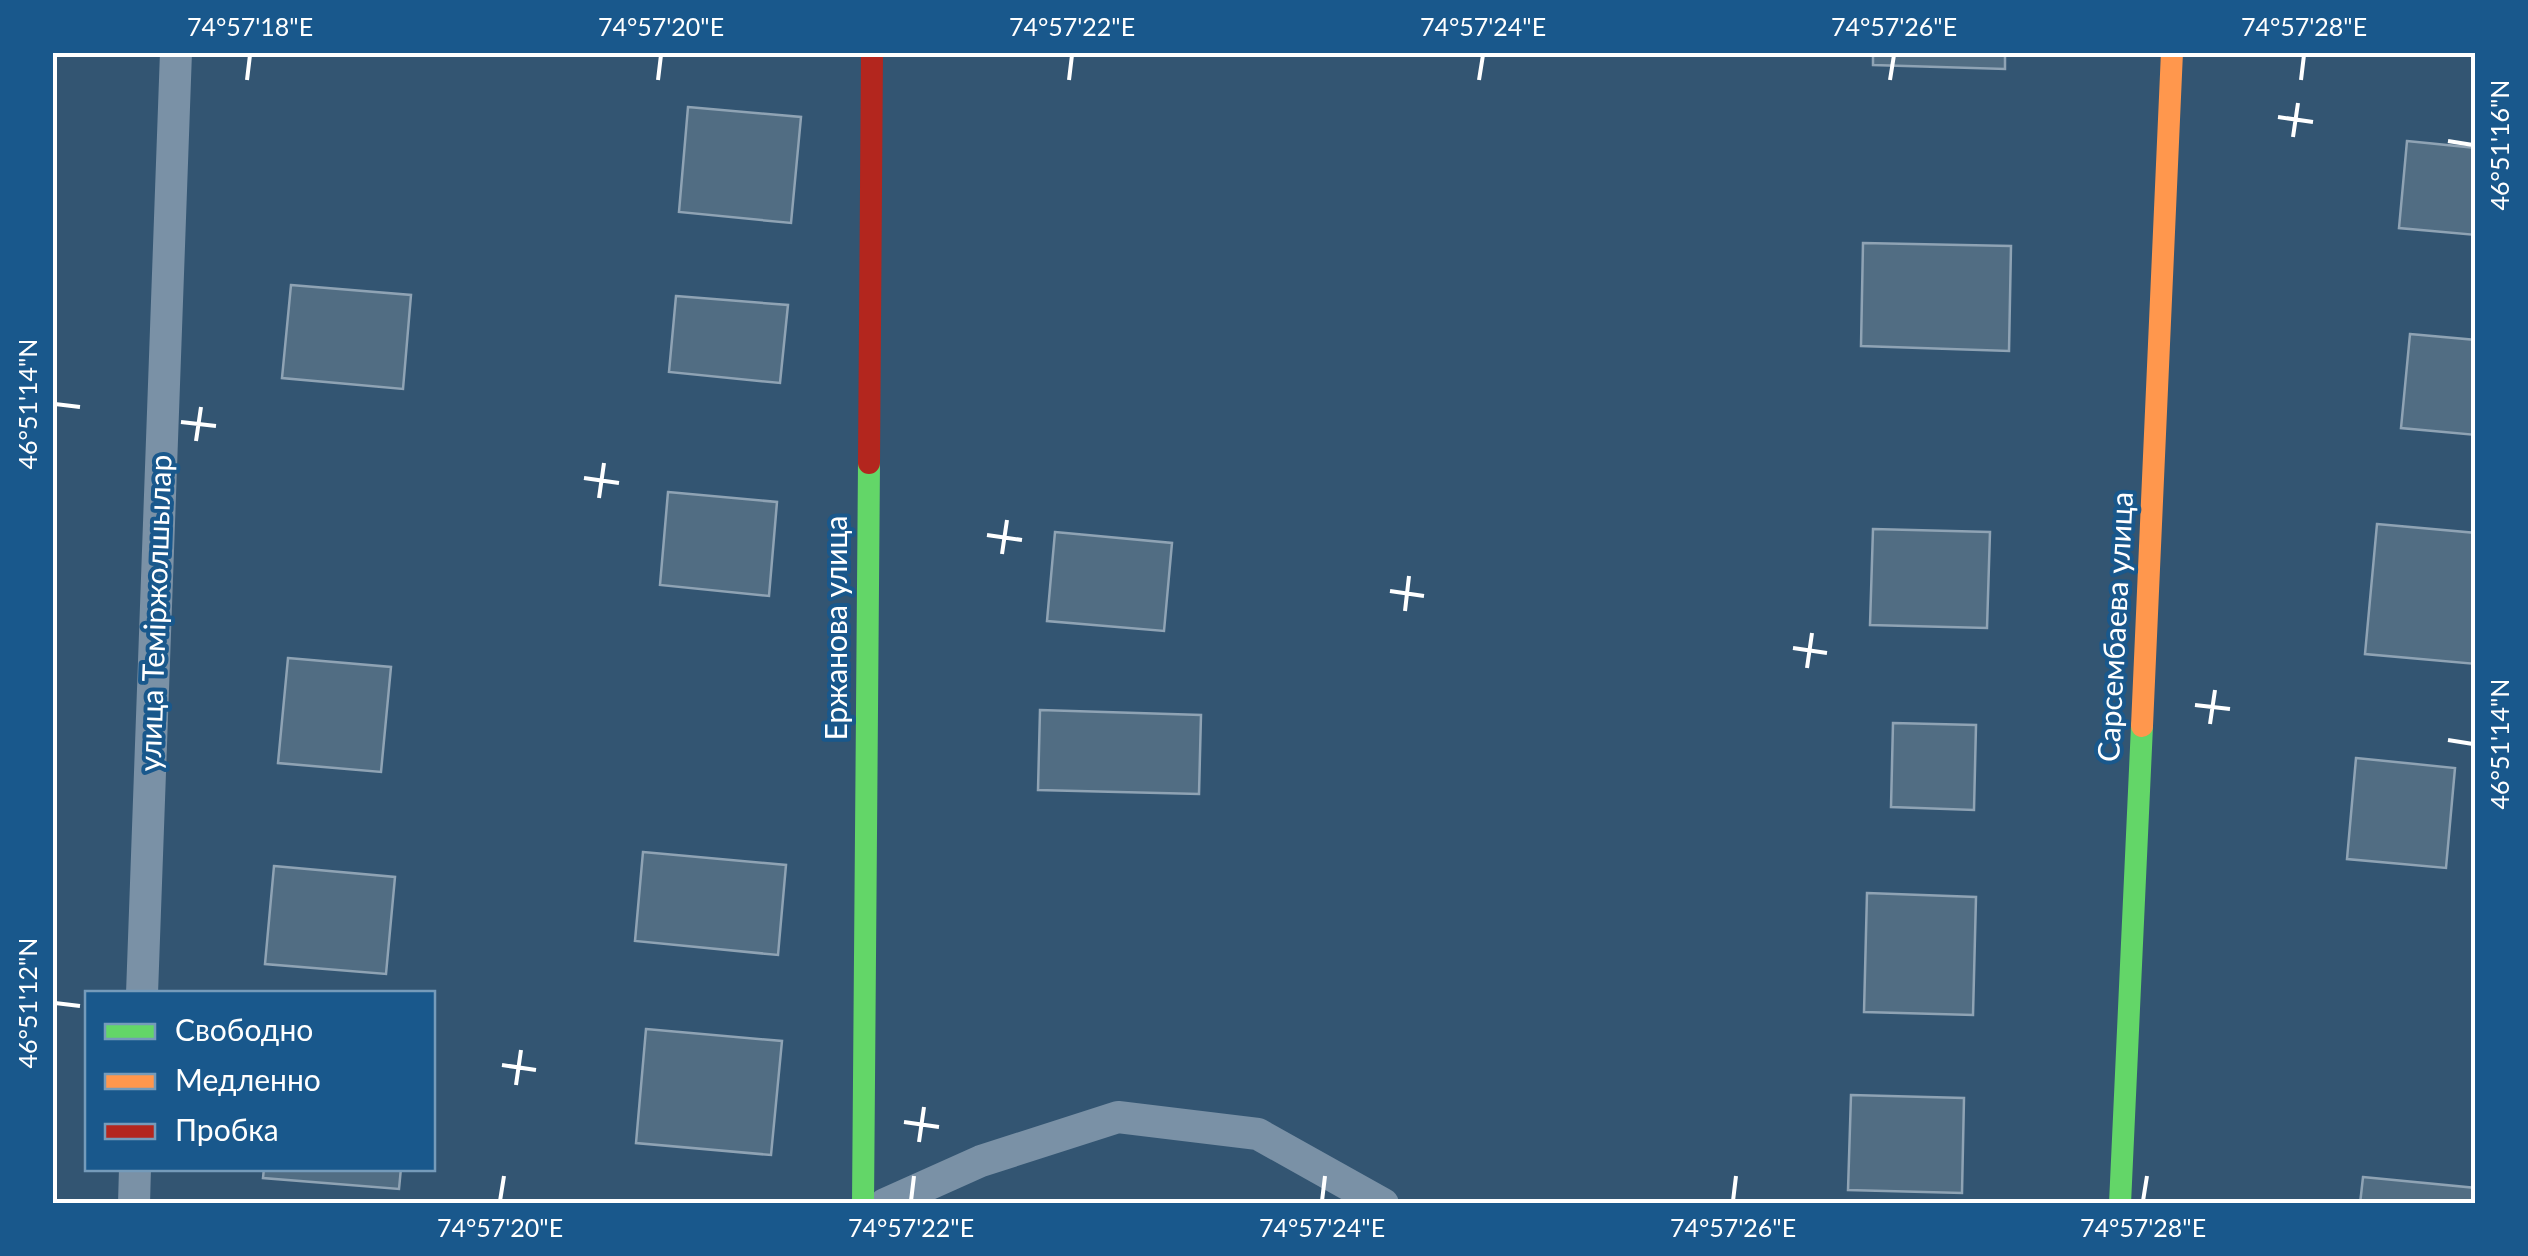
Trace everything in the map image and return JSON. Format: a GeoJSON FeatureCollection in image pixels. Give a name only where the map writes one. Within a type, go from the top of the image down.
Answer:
{"type":"FeatureCollection","features":[{"type":"Feature","properties":{"kind":"street","name":"Ержанова улица"},"geometry":{"type":"LineString","coordinates":[[862,1204],[872,52]]}},
{"type":"Feature","properties":{"kind":"street","name":"Сарсембаева улица"},"geometry":{"type":"LineString","coordinates":[[2120,1204],[2172,52]]}},
{"type":"Feature","properties":{"kind":"lane","name":"улица Теміржолшылар"},"geometry":{"type":"LineString","coordinates":[[142,991],[176,52]]}},
{"type":"Feature","properties":{"kind":"lane"},"geometry":{"type":"LineString","coordinates":[[885,1204],[981,1161],[1118,1117],[1258,1134],[1383,1204]]}},
{"type":"Feature","properties":{"kind":"lane"},"geometry":{"type":"LineString","coordinates":[[134,1204],[135,1171]]}},
{"type":"Feature","properties":{"kind":"building"},"geometry":{"type":"Polygon","coordinates":[[[1873,52],[2005,52],[2005,69],[1873,65],[1873,52]]]}},
{"type":"Feature","properties":{"kind":"building"},"geometry":{"type":"Polygon","coordinates":[[[688,107],[801,117],[791,223],[679,212],[688,107]]]}},
{"type":"Feature","properties":{"kind":"building"},"geometry":{"type":"Polygon","coordinates":[[[2407,141],[2476,148],[2476,235],[2399,228],[2407,141]]]}},
{"type":"Feature","properties":{"kind":"building"},"geometry":{"type":"Polygon","coordinates":[[[1863,243],[2011,246],[2009,351],[1861,346],[1863,243]]]}},
{"type":"Feature","properties":{"kind":"building"},"geometry":{"type":"Polygon","coordinates":[[[291,285],[411,295],[403,389],[282,378],[291,285]]]}},
{"type":"Feature","properties":{"kind":"building"},"geometry":{"type":"Polygon","coordinates":[[[676,296],[788,305],[780,383],[669,372],[676,296]]]}},
{"type":"Feature","properties":{"kind":"building"},"geometry":{"type":"Polygon","coordinates":[[[2410,334],[2476,340],[2476,435],[2401,428],[2410,334]]]}},
{"type":"Feature","properties":{"kind":"building"},"geometry":{"type":"Polygon","coordinates":[[[668,492],[777,502],[769,596],[660,585],[668,492]]]}},
{"type":"Feature","properties":{"kind":"building"},"geometry":{"type":"Polygon","coordinates":[[[2377,524],[2476,533],[2476,664],[2365,654],[2377,524]]]}},
{"type":"Feature","properties":{"kind":"building"},"geometry":{"type":"Polygon","coordinates":[[[1873,529],[1990,532],[1987,628],[1870,625],[1873,529]]]}},
{"type":"Feature","properties":{"kind":"building"},"geometry":{"type":"Polygon","coordinates":[[[1055,532],[1172,543],[1164,631],[1047,621],[1055,532]]]}},
{"type":"Feature","properties":{"kind":"building"},"geometry":{"type":"Polygon","coordinates":[[[288,658],[391,667],[381,772],[278,763],[288,658]]]}},
{"type":"Feature","properties":{"kind":"building"},"geometry":{"type":"Polygon","coordinates":[[[1040,710],[1201,715],[1199,794],[1038,790],[1040,710]]]}},
{"type":"Feature","properties":{"kind":"building"},"geometry":{"type":"Polygon","coordinates":[[[1893,723],[1976,725],[1974,810],[1891,807],[1893,723]]]}},
{"type":"Feature","properties":{"kind":"building"},"geometry":{"type":"Polygon","coordinates":[[[2356,758],[2455,768],[2446,868],[2347,859],[2356,758]]]}},
{"type":"Feature","properties":{"kind":"building"},"geometry":{"type":"Polygon","coordinates":[[[643,852],[786,865],[778,955],[635,941],[643,852]]]}},
{"type":"Feature","properties":{"kind":"building"},"geometry":{"type":"Polygon","coordinates":[[[274,866],[395,877],[386,974],[265,964],[274,866]]]}},
{"type":"Feature","properties":{"kind":"building"},"geometry":{"type":"Polygon","coordinates":[[[1867,893],[1976,897],[1973,1015],[1864,1012],[1867,893]]]}},
{"type":"Feature","properties":{"kind":"building"},"geometry":{"type":"Polygon","coordinates":[[[646,1029],[782,1041],[771,1155],[636,1143],[646,1029]]]}},
{"type":"Feature","properties":{"kind":"building"},"geometry":{"type":"Polygon","coordinates":[[[1851,1095],[1964,1098],[1962,1193],[1848,1190],[1851,1095]]]}},
{"type":"Feature","properties":{"kind":"building"},"geometry":{"type":"Polygon","coordinates":[[[264,1171],[401,1171],[399,1189],[263,1178],[264,1171]]]}},
{"type":"Feature","properties":{"kind":"building"},"geometry":{"type":"Polygon","coordinates":[[[2363,1177],[2476,1188],[2476,1204],[2360,1204],[2363,1177]]]}},
{"type":"Feature","properties":{"kind":"traffic: fast"},"geometry":{"type":"LineString","coordinates":[[863,1204],[869,463]]}},
{"type":"Feature","properties":{"kind":"traffic: fast"},"geometry":{"type":"LineString","coordinates":[[2120,1204],[2142,726]]}},
{"type":"Feature","properties":{"kind":"traffic: slow"},"geometry":{"type":"LineString","coordinates":[[2142,726],[2172,52]]}},
{"type":"Feature","properties":{"kind":"traffic: jam"},"geometry":{"type":"LineString","coordinates":[[869,463],[872,52]]}}]}
